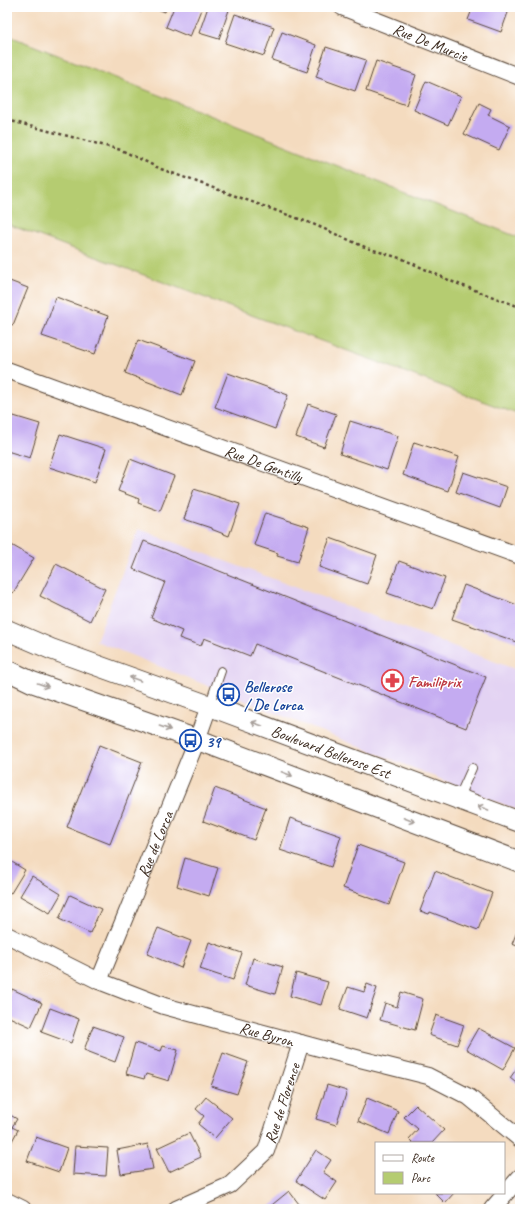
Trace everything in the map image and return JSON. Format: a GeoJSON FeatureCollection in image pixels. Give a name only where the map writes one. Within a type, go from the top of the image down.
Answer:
{"type":"FeatureCollection","features":[{"type":"Feature","properties":{"kind":"street","name":"Rue De Murcie"},"geometry":{"type":"LineString","coordinates":[[342,7],[519,75]]}},
{"type":"Feature","properties":{"kind":"street","name":"Rue De Gentilly"},"geometry":{"type":"LineString","coordinates":[[7,370],[520,556]]}},
{"type":"Feature","properties":{"kind":"street","name":"Boulevard Bellerose Est"},"geometry":{"type":"LineString","coordinates":[[7,630],[51,649],[209,706],[520,822]]}},
{"type":"Feature","properties":{"kind":"street"},"geometry":{"type":"LineString","coordinates":[[7,670],[32,682],[197,740],[520,862]]}},
{"type":"Feature","properties":{"kind":"street","name":"Rue de Lorca"},"geometry":{"type":"LineString","coordinates":[[99,981],[197,740],[209,706]]}},
{"type":"Feature","properties":{"kind":"street","name":"Rue Byron"},"geometry":{"type":"LineString","coordinates":[[7,935],[99,981],[164,1006],[360,1060],[428,1076],[469,1097],[520,1139]]}},
{"type":"Feature","properties":{"kind":"street","name":"Rue de Florence"},"geometry":{"type":"LineString","coordinates":[[176,1209],[230,1185],[266,1151],[301,1043]]}},
{"type":"Feature","properties":{"kind":"street"},"geometry":{"type":"LineString","coordinates":[[505,1194],[520,1176]]}},
{"type":"Feature","properties":{"kind":"street"},"geometry":{"type":"LineString","coordinates":[[492,1209],[505,1194]]}},
{"type":"Feature","properties":{"kind":"street"},"geometry":{"type":"LineString","coordinates":[[7,1201],[23,1209]]}},
{"type":"Feature","properties":{"kind":"lane"},"geometry":{"type":"LineString","coordinates":[[209,706],[221,671]]}},
{"type":"Feature","properties":{"kind":"lane"},"geometry":{"type":"LineString","coordinates":[[458,799],[472,768]]}},
{"type":"Feature","properties":{"kind":"path"},"geometry":{"type":"LineString","coordinates":[[7,120],[121,150],[161,169],[312,224],[367,248],[403,259],[453,282],[520,307]]}},
{"type":"Feature","properties":{"kind":"shaded area"},"geometry":{"type":"Polygon","coordinates":[[[139,529],[520,671],[520,811],[96,641],[139,529]]]}},
{"type":"Feature","properties":{"kind":"green space"},"geometry":{"type":"Polygon","coordinates":[[[7,35],[520,238],[520,415],[7,224],[7,35]]]}},
{"type":"Feature","properties":{"kind":"building"},"geometry":{"type":"Polygon","coordinates":[[[128,7],[143,7],[141,12],[128,7]]]}},
{"type":"Feature","properties":{"kind":"building"},"geometry":{"type":"Polygon","coordinates":[[[152,7],[166,7],[165,12],[152,7]]]}},
{"type":"Feature","properties":{"kind":"building"},"geometry":{"type":"Polygon","coordinates":[[[174,7],[202,7],[190,37],[166,27],[174,7]]]}},
{"type":"Feature","properties":{"kind":"building"},"geometry":{"type":"Polygon","coordinates":[[[208,7],[220,7],[229,10],[219,39],[199,33],[208,7]]]}},
{"type":"Feature","properties":{"kind":"building"},"geometry":{"type":"Polygon","coordinates":[[[473,7],[510,7],[501,32],[468,20],[473,7]]]}},
{"type":"Feature","properties":{"kind":"building"},"geometry":{"type":"Polygon","coordinates":[[[235,14],[274,27],[264,56],[225,43],[235,14]]]}},
{"type":"Feature","properties":{"kind":"building"},"geometry":{"type":"Polygon","coordinates":[[[282,32],[316,45],[307,72],[272,60],[282,32]]]}},
{"type":"Feature","properties":{"kind":"building"},"geometry":{"type":"Polygon","coordinates":[[[326,47],[366,60],[355,91],[316,77],[326,47]]]}},
{"type":"Feature","properties":{"kind":"building"},"geometry":{"type":"Polygon","coordinates":[[[376,61],[416,75],[406,105],[366,91],[376,61]]]}},
{"type":"Feature","properties":{"kind":"building"},"geometry":{"type":"Polygon","coordinates":[[[426,81],[461,96],[448,125],[414,110],[426,81]]]}},
{"type":"Feature","properties":{"kind":"building"},"geometry":{"type":"Polygon","coordinates":[[[479,103],[491,109],[488,115],[510,126],[499,150],[464,134],[479,103]]]}},
{"type":"Feature","properties":{"kind":"building"},"geometry":{"type":"Polygon","coordinates":[[[7,280],[28,288],[13,325],[7,323],[7,280]]]}},
{"type":"Feature","properties":{"kind":"building"},"geometry":{"type":"Polygon","coordinates":[[[56,297],[108,316],[95,354],[42,336],[56,297]]]}},
{"type":"Feature","properties":{"kind":"building"},"geometry":{"type":"Polygon","coordinates":[[[138,340],[195,361],[182,395],[125,373],[138,340]]]}},
{"type":"Feature","properties":{"kind":"building"},"geometry":{"type":"Polygon","coordinates":[[[228,373],[288,395],[275,429],[215,407],[228,373]]]}},
{"type":"Feature","properties":{"kind":"building"},"geometry":{"type":"Polygon","coordinates":[[[308,404],[336,414],[324,447],[296,437],[308,404]]]}},
{"type":"Feature","properties":{"kind":"building"},"geometry":{"type":"Polygon","coordinates":[[[7,414],[40,424],[30,458],[7,451],[7,414]]]}},
{"type":"Feature","properties":{"kind":"building"},"geometry":{"type":"Polygon","coordinates":[[[350,421],[398,436],[387,470],[340,454],[350,421]]]}},
{"type":"Feature","properties":{"kind":"building"},"geometry":{"type":"Polygon","coordinates":[[[60,434],[106,449],[95,482],[49,467],[60,434]]]}},
{"type":"Feature","properties":{"kind":"building"},"geometry":{"type":"Polygon","coordinates":[[[414,442],[459,457],[448,491],[403,475],[414,442]]]}},
{"type":"Feature","properties":{"kind":"building"},"geometry":{"type":"Polygon","coordinates":[[[130,459],[174,476],[160,511],[138,503],[139,499],[118,491],[130,459]]]}},
{"type":"Feature","properties":{"kind":"building"},"geometry":{"type":"Polygon","coordinates":[[[463,472],[507,487],[500,508],[456,492],[463,472]]]}},
{"type":"Feature","properties":{"kind":"building"},"geometry":{"type":"Polygon","coordinates":[[[194,489],[240,504],[229,536],[184,519],[194,489]]]}},
{"type":"Feature","properties":{"kind":"building"},"geometry":{"type":"Polygon","coordinates":[[[265,513],[309,527],[298,562],[277,556],[278,553],[254,545],[265,513]]]}},
{"type":"Feature","properties":{"kind":"building"},"geometry":{"type":"Polygon","coordinates":[[[330,538],[377,555],[367,584],[319,567],[330,538]]]}},
{"type":"Feature","properties":{"kind":"building"},"geometry":{"type":"Polygon","coordinates":[[[144,541],[486,677],[466,728],[255,644],[250,656],[204,638],[201,646],[179,638],[182,631],[151,618],[165,582],[133,569],[144,541]]]}},
{"type":"Feature","properties":{"kind":"building"},"geometry":{"type":"Polygon","coordinates":[[[8,543],[34,558],[13,593],[7,590],[8,543]]]}},
{"type":"Feature","properties":{"kind":"building"},"geometry":{"type":"Polygon","coordinates":[[[399,561],[445,578],[433,609],[387,593],[399,561]]]}},
{"type":"Feature","properties":{"kind":"building"},"geometry":{"type":"Polygon","coordinates":[[[56,564],[105,589],[90,621],[40,596],[56,564]]]}},
{"type":"Feature","properties":{"kind":"building"},"geometry":{"type":"Polygon","coordinates":[[[464,585],[520,606],[520,643],[452,619],[464,585]]]}},
{"type":"Feature","properties":{"kind":"building"},"geometry":{"type":"Polygon","coordinates":[[[99,745],[142,762],[110,844],[67,827],[99,745]]]}},
{"type":"Feature","properties":{"kind":"building"},"geometry":{"type":"Polygon","coordinates":[[[215,788],[266,808],[254,840],[203,821],[215,788]]]}},
{"type":"Feature","properties":{"kind":"building"},"geometry":{"type":"Polygon","coordinates":[[[290,818],[341,836],[331,867],[280,850],[290,818]]]}},
{"type":"Feature","properties":{"kind":"building"},"geometry":{"type":"Polygon","coordinates":[[[358,845],[404,862],[389,905],[343,888],[358,845]]]}},
{"type":"Feature","properties":{"kind":"building"},"geometry":{"type":"Polygon","coordinates":[[[185,858],[218,868],[209,896],[177,886],[185,858]]]}},
{"type":"Feature","properties":{"kind":"building"},"geometry":{"type":"Polygon","coordinates":[[[7,859],[25,870],[11,893],[7,891],[7,859]]]}},
{"type":"Feature","properties":{"kind":"building"},"geometry":{"type":"Polygon","coordinates":[[[435,871],[492,893],[478,930],[430,912],[429,914],[420,911],[435,871]]]}},
{"type":"Feature","properties":{"kind":"building"},"geometry":{"type":"Polygon","coordinates":[[[32,876],[61,894],[50,913],[20,896],[32,876]]]}},
{"type":"Feature","properties":{"kind":"building"},"geometry":{"type":"Polygon","coordinates":[[[70,895],[101,909],[90,933],[59,919],[70,895]]]}},
{"type":"Feature","properties":{"kind":"building"},"geometry":{"type":"Polygon","coordinates":[[[520,924],[520,947],[512,944],[520,924]]]}},
{"type":"Feature","properties":{"kind":"building"},"geometry":{"type":"Polygon","coordinates":[[[158,928],[191,941],[181,968],[147,954],[158,928]]]}},
{"type":"Feature","properties":{"kind":"building"},"geometry":{"type":"Polygon","coordinates":[[[209,942],[242,953],[233,980],[200,969],[209,942]]]}},
{"type":"Feature","properties":{"kind":"building"},"geometry":{"type":"Polygon","coordinates":[[[253,958],[283,967],[275,994],[245,985],[253,958]]]}},
{"type":"Feature","properties":{"kind":"building"},"geometry":{"type":"Polygon","coordinates":[[[296,973],[328,982],[321,1005],[290,996],[296,973]]]}},
{"type":"Feature","properties":{"kind":"building"},"geometry":{"type":"Polygon","coordinates":[[[367,984],[377,988],[367,1018],[340,1009],[348,987],[364,992],[367,984]]]}},
{"type":"Feature","properties":{"kind":"building"},"geometry":{"type":"Polygon","coordinates":[[[12,989],[42,1003],[31,1027],[7,1016],[7,1001],[12,989]]]}},
{"type":"Feature","properties":{"kind":"building"},"geometry":{"type":"Polygon","coordinates":[[[401,992],[423,999],[415,1030],[380,1020],[385,1003],[397,1007],[401,992]]]}},
{"type":"Feature","properties":{"kind":"building"},"geometry":{"type":"Polygon","coordinates":[[[50,1008],[79,1019],[71,1043],[41,1032],[50,1008]]]}},
{"type":"Feature","properties":{"kind":"building"},"geometry":{"type":"Polygon","coordinates":[[[436,1015],[464,1025],[457,1045],[429,1035],[436,1015]]]}},
{"type":"Feature","properties":{"kind":"building"},"geometry":{"type":"Polygon","coordinates":[[[93,1026],[124,1037],[115,1062],[84,1050],[93,1026]]]}},
{"type":"Feature","properties":{"kind":"building"},"geometry":{"type":"Polygon","coordinates":[[[478,1028],[515,1048],[503,1070],[466,1049],[478,1028]]]}},
{"type":"Feature","properties":{"kind":"building"},"geometry":{"type":"Polygon","coordinates":[[[135,1043],[161,1051],[163,1046],[178,1050],[169,1081],[146,1074],[144,1079],[126,1074],[135,1043]]]}},
{"type":"Feature","properties":{"kind":"building"},"geometry":{"type":"Polygon","coordinates":[[[223,1053],[248,1062],[237,1094],[211,1086],[223,1053]]]}},
{"type":"Feature","properties":{"kind":"building"},"geometry":{"type":"Polygon","coordinates":[[[520,1064],[520,1086],[510,1078],[520,1064]]]}},
{"type":"Feature","properties":{"kind":"building"},"geometry":{"type":"Polygon","coordinates":[[[327,1085],[347,1091],[336,1125],[316,1119],[327,1085]]]}},
{"type":"Feature","properties":{"kind":"building"},"geometry":{"type":"Polygon","coordinates":[[[206,1097],[232,1118],[215,1138],[198,1124],[204,1116],[196,1109],[206,1097]]]}},
{"type":"Feature","properties":{"kind":"building"},"geometry":{"type":"Polygon","coordinates":[[[367,1098],[398,1111],[389,1134],[358,1121],[367,1098]]]}},
{"type":"Feature","properties":{"kind":"building"},"geometry":{"type":"Polygon","coordinates":[[[416,1105],[444,1130],[433,1142],[412,1142],[409,1139],[418,1129],[404,1117],[416,1105]]]}},
{"type":"Feature","properties":{"kind":"building"},"geometry":{"type":"Polygon","coordinates":[[[7,1113],[17,1119],[12,1127],[18,1130],[7,1150],[7,1113]]]}},
{"type":"Feature","properties":{"kind":"building"},"geometry":{"type":"Polygon","coordinates":[[[189,1133],[201,1157],[169,1172],[157,1148],[189,1133]]]}},
{"type":"Feature","properties":{"kind":"building"},"geometry":{"type":"Polygon","coordinates":[[[36,1137],[67,1148],[59,1172],[27,1161],[36,1137]]]}},
{"type":"Feature","properties":{"kind":"building"},"geometry":{"type":"Polygon","coordinates":[[[148,1144],[153,1169],[121,1174],[117,1150],[148,1144]]]}},
{"type":"Feature","properties":{"kind":"building"},"geometry":{"type":"Polygon","coordinates":[[[75,1146],[108,1148],[106,1176],[73,1174],[75,1146]]]}},
{"type":"Feature","properties":{"kind":"building"},"geometry":{"type":"Polygon","coordinates":[[[316,1150],[331,1160],[323,1172],[337,1182],[325,1200],[296,1181],[316,1150]]]}},
{"type":"Feature","properties":{"kind":"building"},"geometry":{"type":"Polygon","coordinates":[[[289,1191],[299,1204],[293,1209],[267,1209],[289,1191]]]}},
{"type":"Feature","properties":{"kind":"building"},"geometry":{"type":"Polygon","coordinates":[[[436,1194],[453,1194],[445,1203],[436,1194]]]}},
{"type":"Feature","properties":{"kind":"place","name":"Familiprix"},"geometry":{"type":"Point","coordinates":[392,681]}},
{"type":"Feature","properties":{"kind":"place","name":"Bellerose / De Lorca"},"geometry":{"type":"Point","coordinates":[228,695]}},
{"type":"Feature","properties":{"kind":"place","name":"39"},"geometry":{"type":"Point","coordinates":[190,741]}}]}
